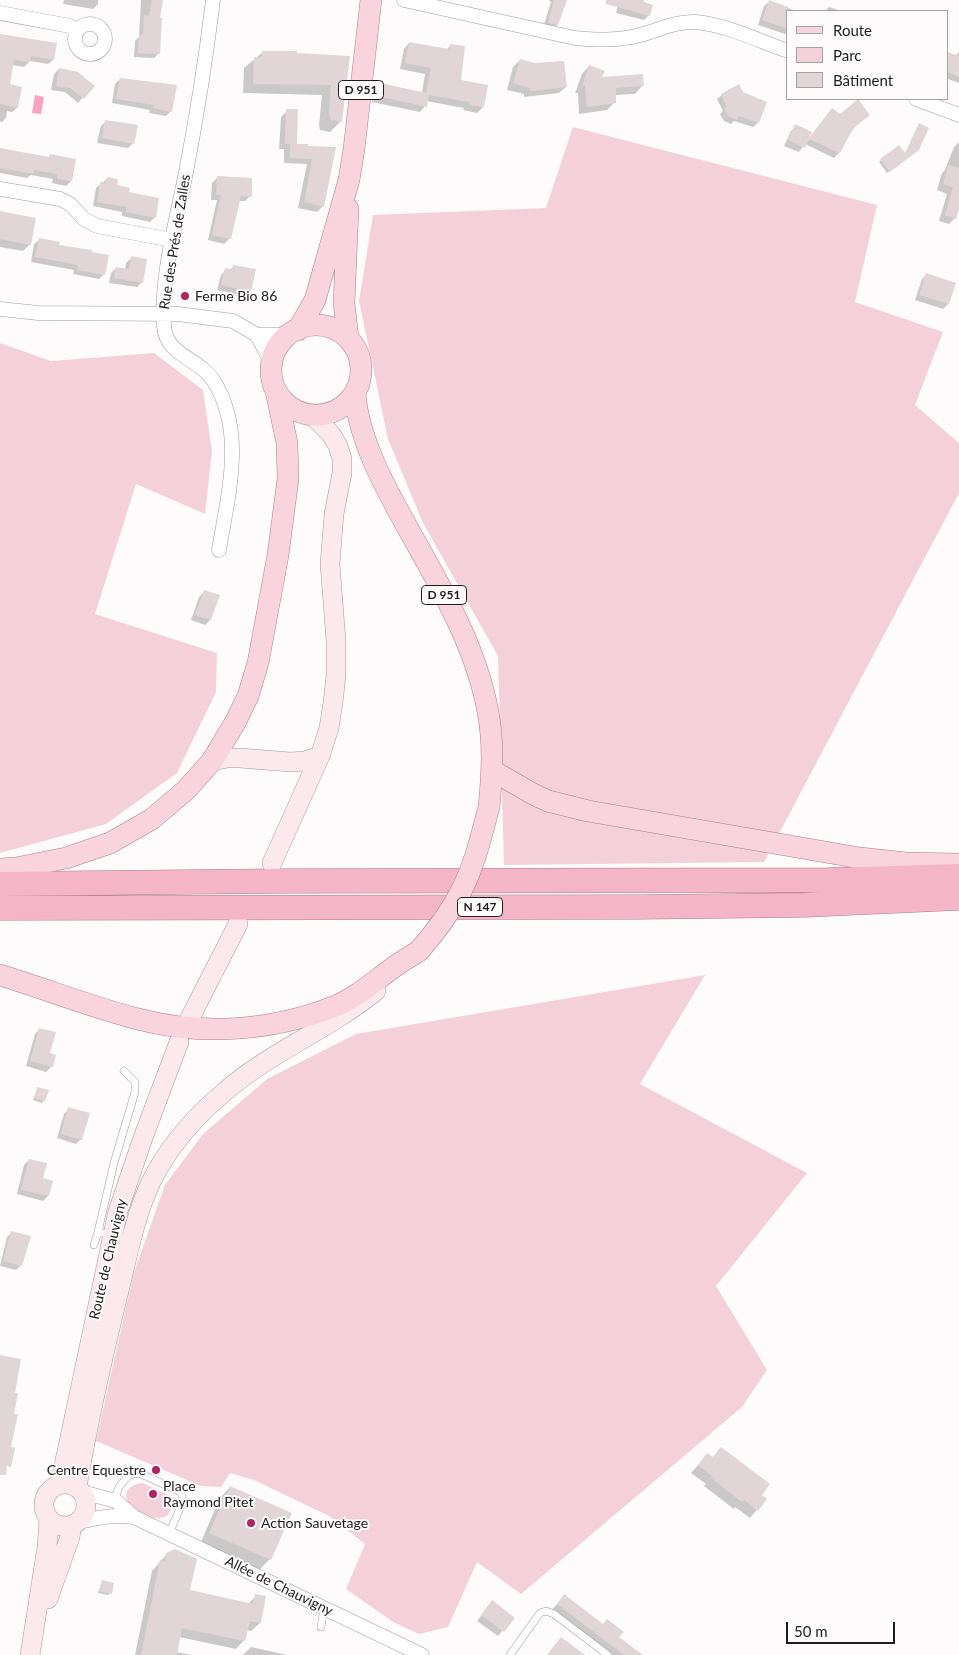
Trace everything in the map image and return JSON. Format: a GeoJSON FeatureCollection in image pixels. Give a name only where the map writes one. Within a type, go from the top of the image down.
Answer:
{"type":"FeatureCollection","features":[{"type":"Feature","properties":{"kind":"highway","name":"N 147"},"geometry":{"type":"LineString","coordinates":[[0,884],[290,881],[830,880],[959,876]]}},
{"type":"Feature","properties":{"kind":"highway","name":"N 147"},"geometry":{"type":"LineString","coordinates":[[0,908],[639,907],[804,904],[959,898]]}},
{"type":"Feature","properties":{"kind":"main road","name":"D 951"},"geometry":{"type":"LineString","coordinates":[[293,332],[315,300],[349,180],[371,0]]}},
{"type":"Feature","properties":{"kind":"main road","name":"D 951"},"geometry":{"type":"LineString","coordinates":[[348,338],[344,303],[349,180]]}},
{"type":"Feature","properties":{"kind":"main road"},"geometry":{"type":"LineString","coordinates":[[0,869],[16,868],[66,858],[110,843],[152,819],[186,790],[212,761],[236,721],[248,696],[259,654],[278,555],[288,479],[287,443],[272,378],[272,364],[275,353],[281,343],[293,332],[310,326],[324,326],[337,330],[348,338],[357,350],[361,365],[360,380],[355,394],[336,411],[324,415],[312,415],[301,412],[291,408],[276,391]]}},
{"type":"Feature","properties":{"kind":"main road","name":"D 951"},"geometry":{"type":"LineString","coordinates":[[355,394],[361,426],[381,477],[448,602],[473,658],[482,684],[488,713],[492,771],[489,807],[478,851],[460,894],[440,926],[419,951]]}},
{"type":"Feature","properties":{"kind":"main road"},"geometry":{"type":"LineString","coordinates":[[272,863],[320,756],[329,728],[336,675],[336,641],[330,564],[334,514],[342,466],[338,446],[331,434],[312,415]]}},
{"type":"Feature","properties":{"kind":"main road"},"geometry":{"type":"LineString","coordinates":[[212,761],[240,758],[290,762],[305,761],[320,756]]}},
{"type":"Feature","properties":{"kind":"main road"},"geometry":{"type":"LineString","coordinates":[[492,771],[548,801],[588,811],[860,858],[906,863],[959,864]]}},
{"type":"Feature","properties":{"kind":"main road"},"geometry":{"type":"LineString","coordinates":[[190,1018],[238,924]]}},
{"type":"Feature","properties":{"kind":"main road"},"geometry":{"type":"LineString","coordinates":[[0,975],[139,1019],[176,1026],[223,1029],[257,1027],[334,1007],[362,992],[419,951]]}},
{"type":"Feature","properties":{"kind":"main road","name":"Route de Chauvigny"},"geometry":{"type":"LineString","coordinates":[[116,1238],[138,1217],[151,1182],[164,1158],[205,1110],[244,1076],[356,1007],[406,966],[419,951]]}},
{"type":"Feature","properties":{"kind":"main road","name":"Route de Chauvigny"},"geometry":{"type":"LineString","coordinates":[[73,1488],[116,1238],[129,1176],[179,1042]]}},
{"type":"Feature","properties":{"kind":"main road"},"geometry":{"type":"LineString","coordinates":[[31,1652],[74,1524],[83,1516],[86,1508],[85,1500],[73,1488],[52,1488],[44,1499],[44,1509],[49,1519],[59,1526],[74,1524]]}},
{"type":"Feature","properties":{"kind":"main road"},"geometry":{"type":"LineString","coordinates":[[31,1652],[47,1547],[49,1519]]}},
{"type":"Feature","properties":{"kind":"street","name":"Rue des Prés de Zalles"},"geometry":{"type":"LineString","coordinates":[[213,0],[204,71],[172,240],[164,293],[164,328],[168,343],[201,368],[212,379],[222,397],[230,423],[233,452],[219,550]]}},
{"type":"Feature","properties":{"kind":"street"},"geometry":{"type":"LineString","coordinates":[[404,0],[575,38],[607,40],[627,38],[674,24],[697,22],[726,29],[786,50]]}},
{"type":"Feature","properties":{"kind":"street"},"geometry":{"type":"LineString","coordinates":[[0,13],[70,26],[77,31]]}},
{"type":"Feature","properties":{"kind":"street"},"geometry":{"type":"LineString","coordinates":[[919,100],[959,115]]}},
{"type":"Feature","properties":{"kind":"street"},"geometry":{"type":"LineString","coordinates":[[0,189],[60,199],[70,204],[84,220],[97,226],[172,240]]}},
{"type":"Feature","properties":{"kind":"street"},"geometry":{"type":"LineString","coordinates":[[0,309],[38,312],[164,314],[233,320],[257,335],[272,364]]}},
{"type":"Feature","properties":{"kind":"street"},"geometry":{"type":"LineString","coordinates":[[257,335],[293,332]]}},
{"type":"Feature","properties":{"kind":"street","name":"Allée de Chauvigny"},"geometry":{"type":"LineString","coordinates":[[73,1488],[114,1500],[134,1517],[422,1655]]}},
{"type":"Feature","properties":{"kind":"street","name":"Allée de Chauvigny"},"geometry":{"type":"LineString","coordinates":[[74,1524],[107,1515],[134,1517]]}},
{"type":"Feature","properties":{"kind":"lane"},"geometry":{"type":"LineString","coordinates":[[94,1245],[116,1238],[114,1162],[135,1092],[135,1082],[124,1071]]}},
{"type":"Feature","properties":{"kind":"lane"},"geometry":{"type":"LineString","coordinates":[[114,1500],[120,1487],[129,1475],[139,1473],[182,1492],[183,1501],[169,1534]]}},
{"type":"Feature","properties":{"kind":"lane"},"geometry":{"type":"LineString","coordinates":[[321,1627],[324,1608]]}},
{"type":"Feature","properties":{"kind":"lane"},"geometry":{"type":"LineString","coordinates":[[510,1655],[540,1613],[546,1611],[554,1614],[608,1655]]}},
{"type":"Feature","properties":{"kind":"green space"},"geometry":{"type":"Polygon","coordinates":[[[573,127],[877,205],[855,302],[943,332],[915,405],[959,443],[959,493],[764,862],[504,865],[498,656],[423,523],[388,439],[359,301],[373,215],[546,208],[573,127]]]}},
{"type":"Feature","properties":{"kind":"green space"},"geometry":{"type":"Polygon","coordinates":[[[0,343],[51,361],[154,353],[203,390],[212,451],[205,514],[136,484],[95,614],[217,653],[216,692],[177,773],[106,824],[0,853],[0,343]]]}},
{"type":"Feature","properties":{"kind":"green space"},"geometry":{"type":"Polygon","coordinates":[[[705,975],[640,1084],[807,1173],[716,1286],[767,1370],[742,1407],[521,1594],[477,1562],[448,1627],[419,1634],[393,1622],[346,1589],[365,1544],[329,1516],[254,1480],[230,1473],[221,1487],[201,1486],[96,1441],[134,1272],[165,1185],[203,1134],[267,1079],[356,1034],[705,975]]]}},
{"type":"Feature","properties":{"kind":"green space"},"geometry":{"type":"Polygon","coordinates":[[[143,1483],[170,1496],[173,1506],[167,1516],[157,1518],[147,1516],[128,1504],[126,1495],[129,1489],[134,1485],[143,1483]]]}},
{"type":"Feature","properties":{"kind":"shaded area"},"geometry":{"type":"Polygon","coordinates":[[[35,95],[44,97],[41,114],[32,113],[35,95]]]}},
{"type":"Feature","properties":{"kind":"building"},"geometry":{"type":"Polygon","coordinates":[[[152,0],[163,0],[160,18],[162,18],[160,54],[138,53],[139,35],[143,35],[144,15],[149,16],[152,0]]]}},
{"type":"Feature","properties":{"kind":"building"},"geometry":{"type":"Polygon","coordinates":[[[554,0],[567,0],[558,25],[548,23],[554,0]]]}},
{"type":"Feature","properties":{"kind":"building"},"geometry":{"type":"Polygon","coordinates":[[[606,0],[644,0],[644,2],[653,5],[650,16],[606,4],[606,0]]]}},
{"type":"Feature","properties":{"kind":"building"},"geometry":{"type":"Polygon","coordinates":[[[769,0],[788,7],[788,10],[786,10],[786,28],[762,20],[769,0]]]}},
{"type":"Feature","properties":{"kind":"building"},"geometry":{"type":"Polygon","coordinates":[[[0,34],[57,43],[54,60],[31,56],[30,62],[14,60],[10,84],[22,87],[18,108],[0,104],[0,34]]]}},
{"type":"Feature","properties":{"kind":"building"},"geometry":{"type":"Polygon","coordinates":[[[409,42],[449,49],[450,44],[465,46],[461,80],[488,85],[484,107],[469,105],[469,102],[429,95],[427,107],[377,96],[380,83],[426,93],[431,68],[405,63],[409,42]]]}},
{"type":"Feature","properties":{"kind":"building"},"geometry":{"type":"Polygon","coordinates":[[[262,51],[297,51],[297,53],[350,56],[342,122],[331,120],[329,114],[331,85],[253,84],[254,57],[262,57],[262,51]]]}},
{"type":"Feature","properties":{"kind":"building"},"geometry":{"type":"Polygon","coordinates":[[[949,52],[959,56],[959,77],[949,72],[949,52]]]}},
{"type":"Feature","properties":{"kind":"building"},"geometry":{"type":"Polygon","coordinates":[[[520,59],[535,63],[564,61],[567,87],[530,91],[530,88],[513,83],[520,59]]]}},
{"type":"Feature","properties":{"kind":"building"},"geometry":{"type":"Polygon","coordinates":[[[589,65],[605,71],[602,77],[643,74],[644,86],[616,88],[616,103],[587,107],[585,85],[582,86],[589,65]]]}},
{"type":"Feature","properties":{"kind":"building"},"geometry":{"type":"Polygon","coordinates":[[[59,68],[78,72],[95,86],[84,99],[70,88],[56,86],[59,68]]]}},
{"type":"Feature","properties":{"kind":"building"},"geometry":{"type":"Polygon","coordinates":[[[120,78],[177,85],[172,112],[153,108],[154,105],[116,99],[120,78]]]}},
{"type":"Feature","properties":{"kind":"building"},"geometry":{"type":"Polygon","coordinates":[[[739,84],[743,92],[767,102],[759,123],[739,116],[737,120],[728,116],[724,108],[727,107],[721,94],[739,84]]]}},
{"type":"Feature","properties":{"kind":"building"},"geometry":{"type":"Polygon","coordinates":[[[859,100],[870,115],[855,127],[840,153],[809,139],[805,148],[788,140],[795,124],[812,132],[809,138],[832,108],[840,114],[859,100]]]}},
{"type":"Feature","properties":{"kind":"building"},"geometry":{"type":"Polygon","coordinates":[[[286,109],[298,109],[297,144],[336,147],[324,207],[304,202],[312,159],[290,158],[290,144],[285,144],[286,109]]]}},
{"type":"Feature","properties":{"kind":"building"},"geometry":{"type":"Polygon","coordinates":[[[105,120],[138,125],[134,144],[102,138],[105,120]]]}},
{"type":"Feature","properties":{"kind":"building"},"geometry":{"type":"Polygon","coordinates":[[[919,123],[929,128],[919,150],[890,172],[880,159],[899,145],[905,153],[919,123]]]}},
{"type":"Feature","properties":{"kind":"building"},"geometry":{"type":"Polygon","coordinates":[[[0,148],[49,157],[50,154],[76,159],[72,181],[57,179],[57,174],[34,170],[34,174],[0,168],[0,148]]]}},
{"type":"Feature","properties":{"kind":"building"},"geometry":{"type":"Polygon","coordinates":[[[948,165],[959,168],[959,209],[956,219],[945,215],[953,187],[943,184],[948,165]]]}},
{"type":"Feature","properties":{"kind":"building"},"geometry":{"type":"Polygon","coordinates":[[[217,176],[252,178],[252,197],[241,196],[231,239],[212,235],[221,195],[216,195],[217,176]]]}},
{"type":"Feature","properties":{"kind":"building"},"geometry":{"type":"Polygon","coordinates":[[[107,177],[118,179],[117,185],[130,188],[129,192],[159,198],[156,218],[126,212],[127,207],[97,202],[100,182],[106,183],[107,177]]]}},
{"type":"Feature","properties":{"kind":"building"},"geometry":{"type":"Polygon","coordinates":[[[0,211],[36,218],[31,245],[0,239],[0,211]]]}},
{"type":"Feature","properties":{"kind":"building"},"geometry":{"type":"Polygon","coordinates":[[[39,238],[60,242],[59,245],[92,250],[92,252],[109,255],[105,275],[77,270],[78,265],[35,257],[39,238]]]}},
{"type":"Feature","properties":{"kind":"building"},"geometry":{"type":"Polygon","coordinates":[[[131,256],[147,259],[143,283],[114,278],[116,267],[129,269],[131,256]]]}},
{"type":"Feature","properties":{"kind":"building"},"geometry":{"type":"Polygon","coordinates":[[[233,265],[256,269],[251,292],[221,285],[225,268],[232,269],[233,265]]]}},
{"type":"Feature","properties":{"kind":"building"},"geometry":{"type":"Polygon","coordinates":[[[926,273],[956,283],[949,304],[919,295],[926,273]]]}},
{"type":"Feature","properties":{"kind":"building"},"geometry":{"type":"Polygon","coordinates":[[[204,590],[220,595],[211,620],[195,615],[204,590]]]}},
{"type":"Feature","properties":{"kind":"building"},"geometry":{"type":"Polygon","coordinates":[[[39,1028],[56,1032],[50,1053],[56,1055],[53,1067],[30,1061],[39,1028]]]}},
{"type":"Feature","properties":{"kind":"building"},"geometry":{"type":"Polygon","coordinates":[[[37,1087],[49,1090],[45,1101],[34,1098],[37,1087]]]}},
{"type":"Feature","properties":{"kind":"building"},"geometry":{"type":"Polygon","coordinates":[[[68,1107],[90,1113],[82,1140],[61,1134],[68,1107]]]}},
{"type":"Feature","properties":{"kind":"building"},"geometry":{"type":"Polygon","coordinates":[[[29,1159],[47,1163],[43,1178],[53,1181],[49,1196],[21,1190],[29,1159]]]}},
{"type":"Feature","properties":{"kind":"building"},"geometry":{"type":"Polygon","coordinates":[[[11,1231],[31,1236],[22,1266],[3,1261],[11,1231]]]}},
{"type":"Feature","properties":{"kind":"building"},"geometry":{"type":"Polygon","coordinates":[[[0,1355],[21,1359],[15,1393],[18,1393],[14,1414],[18,1414],[11,1447],[15,1448],[11,1467],[7,1466],[6,1475],[0,1475],[0,1355]]]}},
{"type":"Feature","properties":{"kind":"building"},"geometry":{"type":"Polygon","coordinates":[[[721,1447],[770,1484],[762,1495],[767,1499],[758,1511],[744,1500],[742,1502],[711,1478],[712,1476],[698,1465],[707,1453],[713,1457],[721,1447]]]}},
{"type":"Feature","properties":{"kind":"building","name":"Action Sauvetage"},"geometry":{"type":"Polygon","coordinates":[[[230,1486],[292,1513],[271,1560],[209,1533],[230,1486]]]}},
{"type":"Feature","properties":{"kind":"building"},"geometry":{"type":"Polygon","coordinates":[[[175,1549],[197,1559],[190,1590],[253,1604],[255,1594],[266,1596],[261,1623],[250,1621],[245,1641],[182,1628],[177,1655],[141,1655],[160,1560],[165,1561],[166,1553],[175,1549]]]}},
{"type":"Feature","properties":{"kind":"building"},"geometry":{"type":"Polygon","coordinates":[[[102,1580],[114,1583],[112,1594],[99,1591],[102,1580]]]}},
{"type":"Feature","properties":{"kind":"building"},"geometry":{"type":"Polygon","coordinates":[[[564,1594],[603,1624],[607,1619],[624,1632],[619,1637],[643,1655],[624,1655],[557,1604],[564,1594]]]}},
{"type":"Feature","properties":{"kind":"building"},"geometry":{"type":"Polygon","coordinates":[[[492,1600],[515,1618],[504,1632],[481,1615],[492,1600]]]}},
{"type":"Feature","properties":{"kind":"building"},"geometry":{"type":"Polygon","coordinates":[[[561,1637],[585,1655],[547,1655],[561,1637]]]}},
{"type":"Feature","properties":{"kind":"place","name":"Ferme Bio 86"},"geometry":{"type":"Point","coordinates":[185,296]}},
{"type":"Feature","properties":{"kind":"place","name":"Centre Equestre"},"geometry":{"type":"Point","coordinates":[156,1470]}},
{"type":"Feature","properties":{"kind":"place","name":"Place Raymond Pitet"},"geometry":{"type":"Point","coordinates":[153,1494]}},
{"type":"Feature","properties":{"kind":"place","name":"Action Sauvetage"},"geometry":{"type":"Point","coordinates":[251,1523]}}]}
